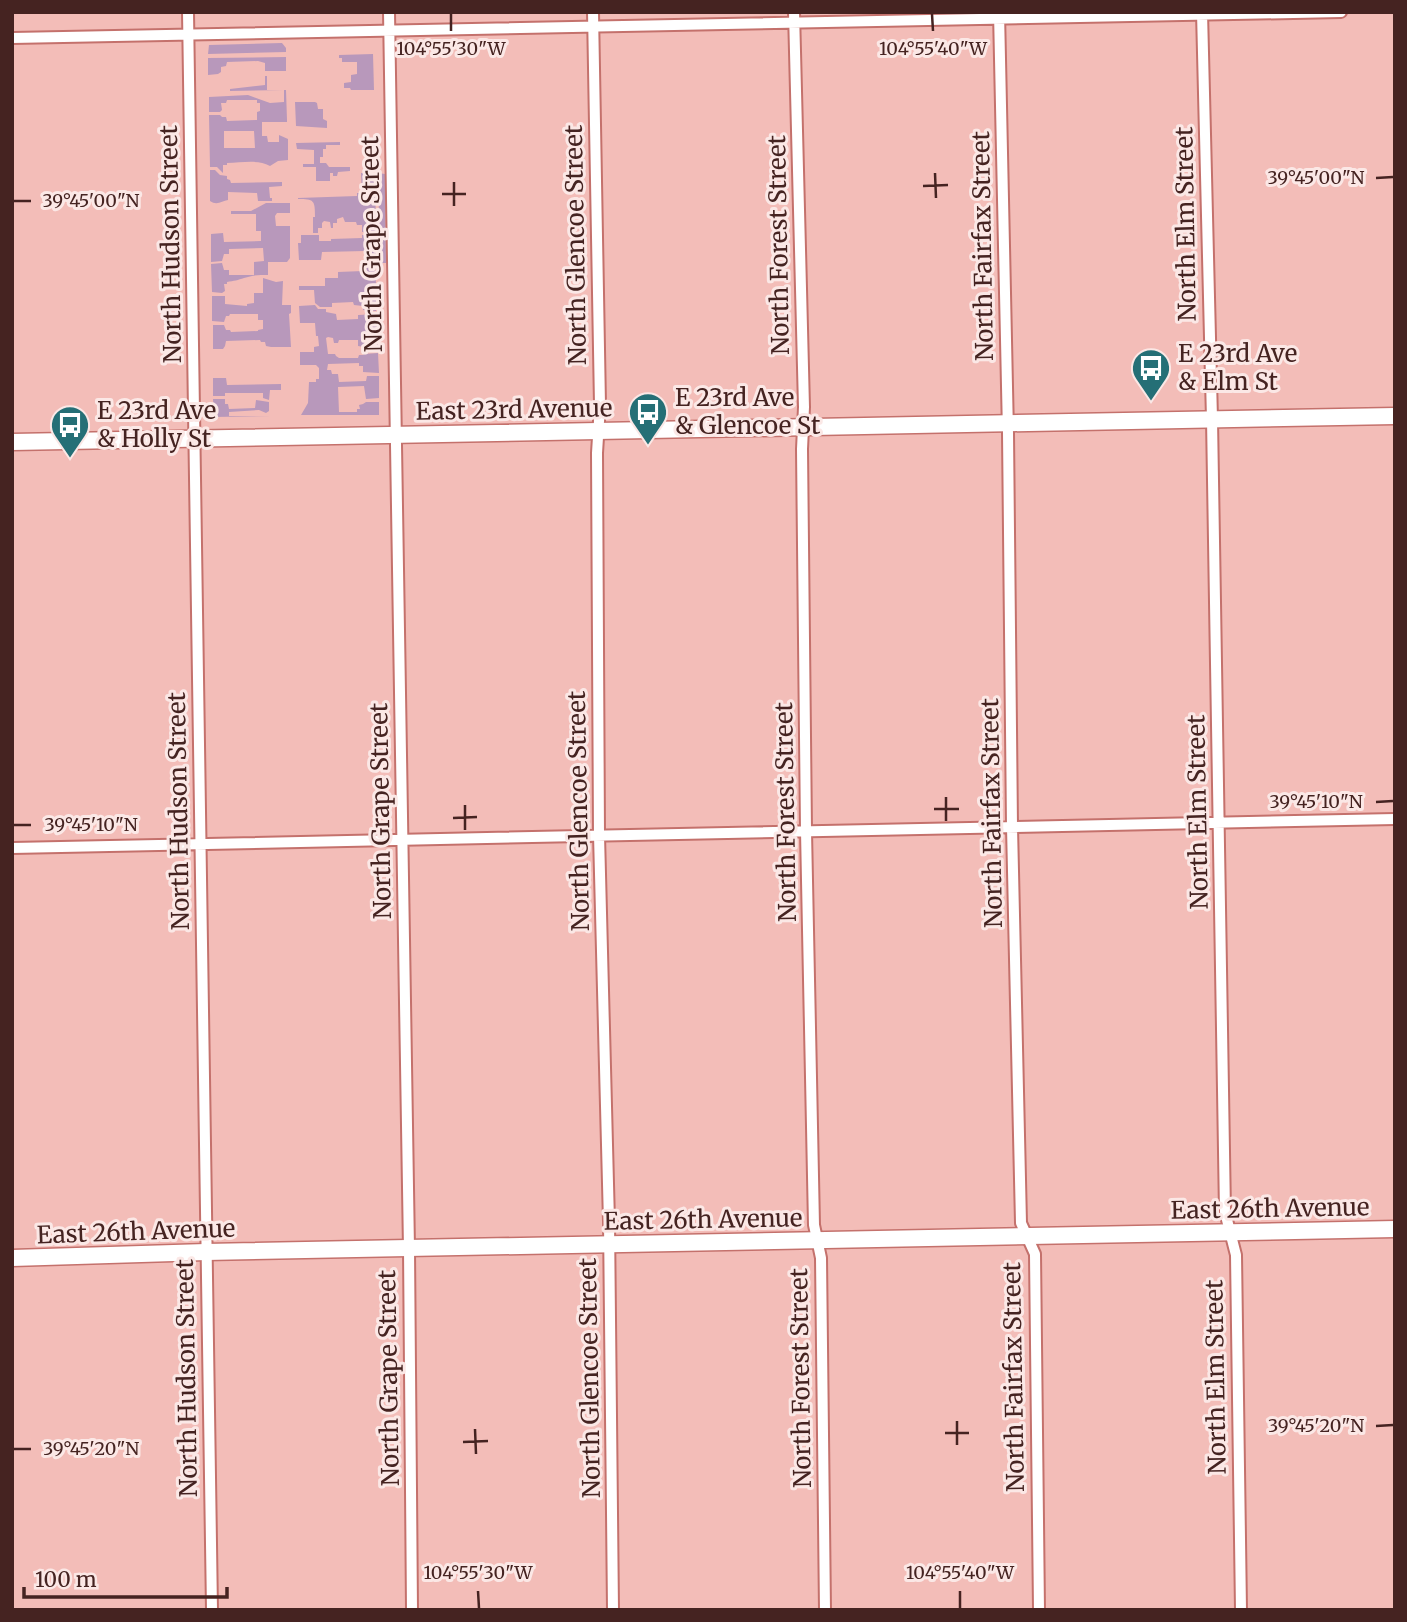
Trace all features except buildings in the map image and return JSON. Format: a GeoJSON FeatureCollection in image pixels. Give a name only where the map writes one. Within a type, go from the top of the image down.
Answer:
{"type":"FeatureCollection","features":[{"type":"Feature","properties":{"kind":"street","name":"North Hudson Street"},"geometry":{"type":"LineString","coordinates":[[188,12],[212,1610]]}},
{"type":"Feature","properties":{"kind":"street","name":"North Grape Street"},"geometry":{"type":"LineString","coordinates":[[389,12],[409,1249],[412,1610]]}},
{"type":"Feature","properties":{"kind":"street","name":"North Glencoe Street"},"geometry":{"type":"LineString","coordinates":[[593,12],[600,391],[597,453],[599,835],[609,1245],[613,1610]]}},
{"type":"Feature","properties":{"kind":"street"},"geometry":{"type":"LineString","coordinates":[[12,38],[593,27],[794,17],[1341,12]]}},
{"type":"Feature","properties":{"kind":"street","name":"North Elm Street"},"geometry":{"type":"LineString","coordinates":[[1202,13],[1212,419],[1224,1212],[1236,1255],[1241,1610]]}},
{"type":"Feature","properties":{"kind":"street","name":"North Fairfax Street"},"geometry":{"type":"LineString","coordinates":[[999,16],[1021,1223],[1035,1254],[1039,1610]]}},
{"type":"Feature","properties":{"kind":"street","name":"North Forest Street"},"geometry":{"type":"LineString","coordinates":[[794,17],[804,407],[806,831],[814,1225],[821,1258],[825,1610]]}},
{"type":"Feature","properties":{"kind":"street","name":"East 23rd Avenue"},"geometry":{"type":"LineString","coordinates":[[12,442],[1395,415]]}},
{"type":"Feature","properties":{"kind":"street"},"geometry":{"type":"LineString","coordinates":[[12,848],[1395,819]]}},
{"type":"Feature","properties":{"kind":"street","name":"East 26th Avenue"},"geometry":{"type":"LineString","coordinates":[[12,1258],[1395,1229]]}},
{"type":"Feature","properties":{"kind":"shaded area"},"geometry":{"type":"Polygon","coordinates":[[[282,43],[286,52],[208,54],[209,45],[282,43]]]}},
{"type":"Feature","properties":{"kind":"shaded area"},"geometry":{"type":"Polygon","coordinates":[[[373,54],[374,90],[344,88],[344,83],[351,82],[351,75],[357,74],[357,62],[342,62],[339,55],[373,54]]]}},
{"type":"Feature","properties":{"kind":"shaded area"},"geometry":{"type":"Polygon","coordinates":[[[286,57],[286,71],[265,71],[265,63],[258,61],[227,62],[226,66],[221,67],[221,72],[208,75],[208,58],[286,57]]]}},
{"type":"Feature","properties":{"kind":"shaded area"},"geometry":{"type":"Polygon","coordinates":[[[267,76],[267,90],[284,90],[230,91],[230,89],[265,85],[267,76]]]}},
{"type":"Feature","properties":{"kind":"shaded area"},"geometry":{"type":"Polygon","coordinates":[[[286,90],[287,122],[262,122],[262,136],[267,136],[268,142],[279,142],[279,135],[288,139],[288,160],[278,161],[270,166],[255,162],[227,163],[223,165],[223,173],[217,167],[210,167],[209,115],[226,117],[227,121],[257,120],[260,103],[257,103],[257,100],[227,100],[226,103],[221,103],[220,112],[209,112],[209,97],[248,95],[270,103],[284,102],[286,90]],[[224,131],[224,148],[255,148],[254,131],[224,131]]]}},
{"type":"Feature","properties":{"kind":"shaded area"},"geometry":{"type":"Polygon","coordinates":[[[295,102],[317,103],[318,109],[323,109],[327,128],[296,126],[295,102]]]}},
{"type":"Feature","properties":{"kind":"shaded area"},"geometry":{"type":"Polygon","coordinates":[[[340,142],[340,145],[326,145],[320,163],[326,163],[329,167],[350,167],[350,171],[338,172],[337,176],[330,173],[330,181],[316,181],[316,167],[303,167],[303,164],[314,164],[314,150],[297,149],[296,143],[340,142]]]}},
{"type":"Feature","properties":{"kind":"shaded area"},"geometry":{"type":"Polygon","coordinates":[[[210,170],[227,176],[231,183],[282,182],[282,186],[269,187],[272,201],[258,201],[257,193],[228,192],[228,200],[215,203],[210,201],[210,170]]]}},
{"type":"Feature","properties":{"kind":"shaded area"},"geometry":{"type":"Polygon","coordinates":[[[361,173],[375,173],[376,232],[362,232],[362,225],[345,222],[343,217],[333,223],[333,228],[330,222],[324,221],[322,228],[318,228],[318,233],[313,233],[314,204],[310,200],[298,198],[357,196],[357,193],[362,193],[361,173]]]}},
{"type":"Feature","properties":{"kind":"shaded area"},"geometry":{"type":"Polygon","coordinates":[[[378,173],[385,174],[386,263],[380,263],[378,173]]]}},
{"type":"Feature","properties":{"kind":"shaded area"},"geometry":{"type":"Polygon","coordinates":[[[266,203],[290,203],[290,213],[277,213],[275,216],[276,226],[290,226],[290,258],[287,262],[268,262],[268,275],[227,282],[222,293],[212,292],[211,264],[222,263],[224,270],[229,270],[229,275],[254,275],[254,262],[264,261],[263,248],[229,249],[229,254],[224,254],[222,261],[211,262],[211,234],[223,233],[224,242],[261,241],[261,231],[256,231],[256,214],[231,214],[231,211],[251,211],[266,203]]]}},
{"type":"Feature","properties":{"kind":"shaded area"},"geometry":{"type":"Polygon","coordinates":[[[376,234],[377,262],[369,262],[365,251],[322,252],[321,260],[299,260],[298,243],[301,243],[301,235],[319,235],[319,241],[331,241],[376,234]]]}},
{"type":"Feature","properties":{"kind":"shaded area"},"geometry":{"type":"Polygon","coordinates":[[[367,266],[375,266],[376,311],[363,310],[363,306],[354,305],[353,302],[332,303],[332,307],[320,307],[315,303],[314,290],[299,290],[299,286],[325,286],[325,278],[338,278],[338,272],[363,271],[367,266]]]}},
{"type":"Feature","properties":{"kind":"shaded area"},"geometry":{"type":"Polygon","coordinates":[[[263,278],[283,281],[282,305],[291,305],[291,347],[266,346],[265,342],[260,340],[226,341],[223,349],[213,349],[213,325],[224,325],[226,330],[231,332],[258,331],[263,329],[263,320],[258,320],[258,314],[230,314],[224,322],[212,321],[212,296],[225,296],[225,304],[247,306],[254,303],[254,293],[263,293],[263,278]]]}},
{"type":"Feature","properties":{"kind":"shaded area"},"geometry":{"type":"Polygon","coordinates":[[[315,305],[318,309],[326,309],[326,312],[336,314],[337,320],[378,314],[378,351],[364,351],[364,347],[358,346],[358,340],[339,340],[334,343],[333,338],[326,338],[328,354],[335,354],[339,358],[358,358],[359,355],[378,353],[379,373],[363,372],[363,366],[359,366],[359,363],[328,364],[327,370],[338,374],[339,382],[366,381],[367,376],[379,376],[379,398],[366,399],[364,386],[338,387],[339,412],[357,412],[359,405],[379,402],[379,415],[301,415],[308,403],[309,382],[319,379],[319,368],[316,365],[300,365],[300,352],[314,352],[314,347],[319,346],[315,323],[300,323],[299,306],[315,305]]]}},
{"type":"Feature","properties":{"kind":"shaded area"},"geometry":{"type":"Polygon","coordinates":[[[213,378],[226,378],[227,385],[281,384],[281,390],[270,390],[269,400],[263,398],[263,393],[225,393],[225,396],[213,396],[213,378]]]}},
{"type":"Feature","properties":{"kind":"shaded area"},"geometry":{"type":"Polygon","coordinates":[[[213,399],[225,399],[229,409],[255,408],[256,400],[269,402],[269,411],[266,413],[259,410],[229,412],[229,416],[271,416],[214,417],[213,399]]]}},
{"type":"Feature","properties":{"kind":"place","name":"E 23rd Ave & Elm St"},"geometry":{"type":"Point","coordinates":[1151,402]}},
{"type":"Feature","properties":{"kind":"place","name":"E 23rd Ave & Glencoe St"},"geometry":{"type":"Point","coordinates":[648,446]}},
{"type":"Feature","properties":{"kind":"place","name":"E 23rd Ave & Holly St"},"geometry":{"type":"Point","coordinates":[70,459]}}]}
